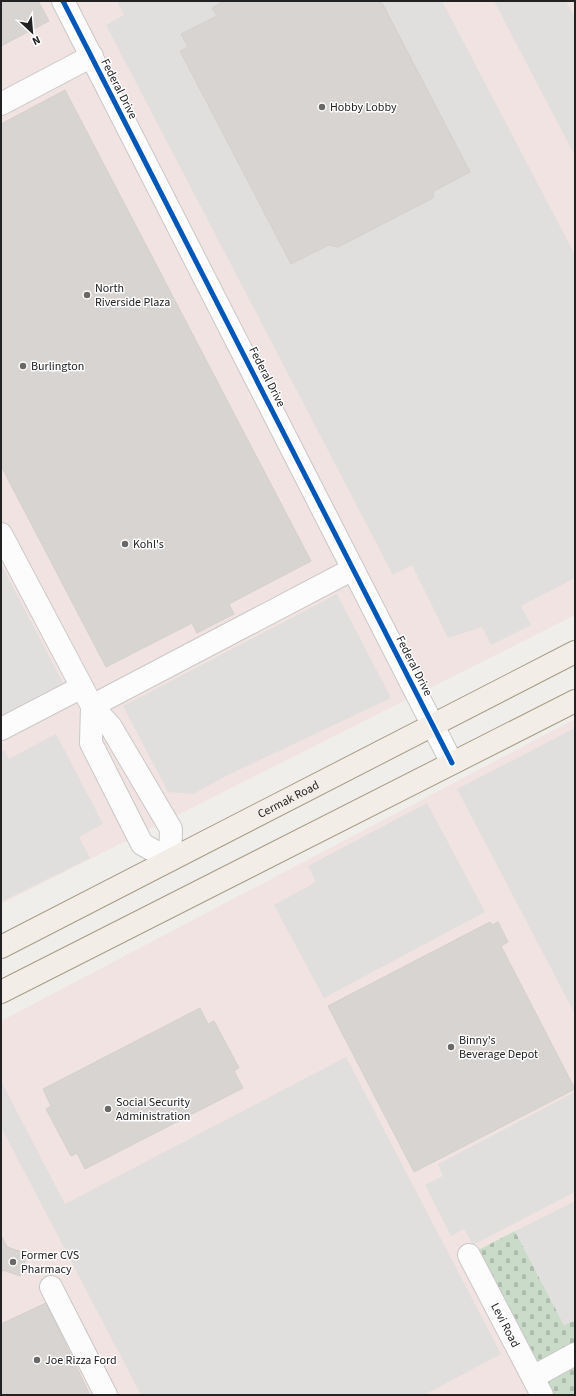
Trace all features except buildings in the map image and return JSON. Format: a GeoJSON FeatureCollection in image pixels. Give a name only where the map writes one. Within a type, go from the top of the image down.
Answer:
{"type":"FeatureCollection","features":[{"type":"Feature","properties":{"kind":"main road","name":"Cermak Road"},"geometry":{"type":"LineString","coordinates":[[1,947],[575,652]]}},
{"type":"Feature","properties":{"kind":"main road"},"geometry":{"type":"LineString","coordinates":[[1,992],[575,701]]}},
{"type":"Feature","properties":{"kind":"street","name":"Federal Drive"},"geometry":{"type":"LineString","coordinates":[[69,3],[92,56],[452,763]]}},
{"type":"Feature","properties":{"kind":"street"},"geometry":{"type":"LineString","coordinates":[[1,104],[92,56]]}},
{"type":"Feature","properties":{"kind":"street"},"geometry":{"type":"LineString","coordinates":[[1,534],[92,706],[111,727],[171,828],[170,860],[142,844],[91,742],[92,706]]}},
{"type":"Feature","properties":{"kind":"street"},"geometry":{"type":"LineString","coordinates":[[92,706],[353,569]]}},
{"type":"Feature","properties":{"kind":"street"},"geometry":{"type":"LineString","coordinates":[[1,729],[82,687]]}},
{"type":"Feature","properties":{"kind":"street","name":"Levi Road"},"geometry":{"type":"LineString","coordinates":[[469,1255],[538,1386]]}},
{"type":"Feature","properties":{"kind":"street"},"geometry":{"type":"LineString","coordinates":[[51,1287],[106,1395]]}},
{"type":"Feature","properties":{"kind":"street"},"geometry":{"type":"LineString","coordinates":[[538,1386],[575,1354]]}},
{"type":"Feature","properties":{"kind":"shaded area","name":"North Riverside Plaza"},"geometry":{"type":"Polygon","coordinates":[[[1,1],[575,1],[575,615],[1,904],[1,1]]]}},
{"type":"Feature","properties":{"kind":"shaded area"},"geometry":{"type":"Polygon","coordinates":[[[117,1],[224,1],[212,7],[217,16],[181,34],[188,47],[180,51],[291,264],[329,245],[381,1],[442,1],[575,255],[575,578],[521,606],[531,625],[491,645],[482,627],[448,638],[412,565],[393,575],[106,25],[124,15],[117,1]]]}},
{"type":"Feature","properties":{"kind":"shaded area"},"geometry":{"type":"Polygon","coordinates":[[[494,1],[566,1],[575,18],[575,156],[494,1]]]}},
{"type":"Feature","properties":{"kind":"shaded area"},"geometry":{"type":"Polygon","coordinates":[[[1,564],[63,683],[1,715],[1,564]]]}},
{"type":"Feature","properties":{"kind":"shaded area"},"geometry":{"type":"Polygon","coordinates":[[[337,594],[391,698],[228,775],[193,794],[168,792],[123,706],[337,594]]]}},
{"type":"Feature","properties":{"kind":"shaded area"},"geometry":{"type":"Polygon","coordinates":[[[575,719],[575,1320],[564,1325],[515,1231],[460,1260],[530,1395],[1,1395],[1,1021],[575,719]]]}},
{"type":"Feature","properties":{"kind":"shaded area"},"geometry":{"type":"Polygon","coordinates":[[[575,728],[575,1014],[457,789],[575,728]]]}},
{"type":"Feature","properties":{"kind":"shaded area"},"geometry":{"type":"Polygon","coordinates":[[[56,734],[103,824],[79,837],[90,858],[1,902],[1,752],[4,750],[9,759],[56,734]]]}},
{"type":"Feature","properties":{"kind":"shaded area"},"geometry":{"type":"Polygon","coordinates":[[[427,803],[485,912],[324,998],[274,905],[316,882],[308,866],[427,803]]]}},
{"type":"Feature","properties":{"kind":"shaded area"},"geometry":{"type":"Polygon","coordinates":[[[346,1057],[501,1354],[424,1395],[141,1395],[1,1127],[1,1081],[65,1204],[346,1057]]]}},
{"type":"Feature","properties":{"kind":"shaded area"},"geometry":{"type":"Polygon","coordinates":[[[575,1092],[575,1192],[473,1245],[464,1229],[451,1236],[425,1185],[443,1176],[438,1164],[575,1092]]]}},
{"type":"Feature","properties":{"kind":"shaded area"},"geometry":{"type":"Polygon","coordinates":[[[575,1201],[575,1319],[564,1325],[515,1231],[575,1201]]]}},
{"type":"Feature","properties":{"kind":"green space"},"geometry":{"type":"Polygon","coordinates":[[[515,1231],[564,1325],[575,1320],[575,1395],[530,1395],[469,1255],[515,1231]]]}},
{"type":"Feature","properties":{"kind":"cycle path"},"geometry":{"type":"LineString","coordinates":[[63,1],[452,763]]}},
{"type":"Feature","properties":{"kind":"place","name":"Hobby Lobby"},"geometry":{"type":"Point","coordinates":[322,107]}},
{"type":"Feature","properties":{"kind":"place","name":"North Riverside Plaza"},"geometry":{"type":"Point","coordinates":[87,295]}},
{"type":"Feature","properties":{"kind":"place","name":"Burlington"},"geometry":{"type":"Point","coordinates":[23,366]}},
{"type":"Feature","properties":{"kind":"place","name":"Kohl's"},"geometry":{"type":"Point","coordinates":[125,544]}},
{"type":"Feature","properties":{"kind":"place","name":"Binny's Beverage Depot"},"geometry":{"type":"Point","coordinates":[451,1047]}},
{"type":"Feature","properties":{"kind":"place","name":"Social Security Administration"},"geometry":{"type":"Point","coordinates":[108,1109]}},
{"type":"Feature","properties":{"kind":"place","name":"Former CVS Pharmacy"},"geometry":{"type":"Point","coordinates":[13,1262]}},
{"type":"Feature","properties":{"kind":"place","name":"Joe Rizza Ford"},"geometry":{"type":"Point","coordinates":[37,1360]}}]}
